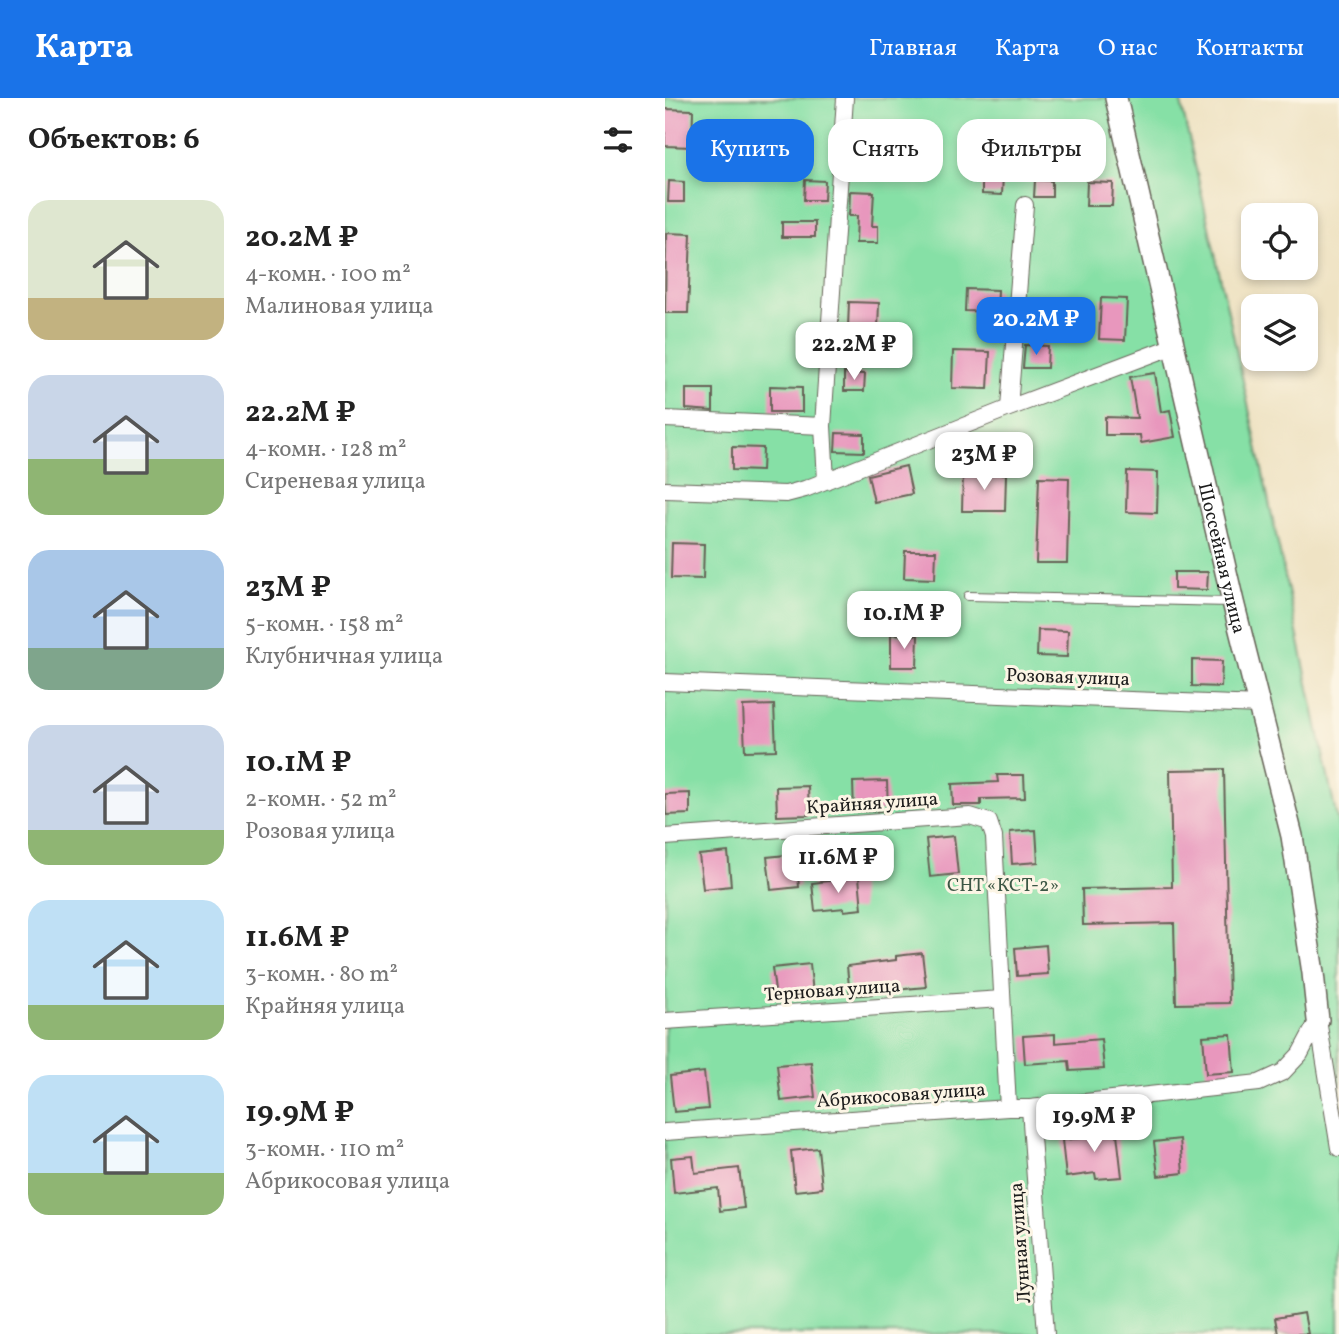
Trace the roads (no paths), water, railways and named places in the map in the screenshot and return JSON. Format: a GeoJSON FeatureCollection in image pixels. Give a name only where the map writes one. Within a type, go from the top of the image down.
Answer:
{"type":"FeatureCollection","features":[{"type":"Feature","properties":{"kind":"street"},"geometry":{"type":"LineString","coordinates":[[826,481],[823,426],[845,98]]}},
{"type":"Feature","properties":{"kind":"street","name":"Шоссейная улица"},"geometry":{"type":"LineString","coordinates":[[1116,98],[1233,603],[1292,836],[1318,1020]]}},
{"type":"Feature","properties":{"kind":"street"},"geometry":{"type":"LineString","coordinates":[[1010,408],[1025,205]]}},
{"type":"Feature","properties":{"kind":"street"},"geometry":{"type":"LineString","coordinates":[[665,490],[786,494],[826,481],[1174,346]]}},
{"type":"Feature","properties":{"kind":"street"},"geometry":{"type":"LineString","coordinates":[[665,419],[823,426]]}},
{"type":"Feature","properties":{"kind":"street","name":"Розовая улица"},"geometry":{"type":"LineString","coordinates":[[665,682],[1260,705]]}},
{"type":"Feature","properties":{"kind":"street","name":"Крайняя улица"},"geometry":{"type":"LineString","coordinates":[[665,837],[970,816],[989,822],[994,837],[1002,999]]}},
{"type":"Feature","properties":{"kind":"street"},"geometry":{"type":"LineString","coordinates":[[1002,999],[1008,1108]]}},
{"type":"Feature","properties":{"kind":"street","name":"Терновая улица"},"geometry":{"type":"LineString","coordinates":[[665,1021],[1002,999]]}},
{"type":"Feature","properties":{"kind":"street"},"geometry":{"type":"LineString","coordinates":[[1318,1020],[1339,1148]]}},
{"type":"Feature","properties":{"kind":"street","name":"Абрикосовая улица"},"geometry":{"type":"LineString","coordinates":[[665,1132],[1030,1108],[1259,1083],[1283,1072],[1300,1055],[1318,1020]]}},
{"type":"Feature","properties":{"kind":"street","name":"Лунная улица"},"geometry":{"type":"LineString","coordinates":[[1030,1108],[1046,1334]]}},
{"type":"Feature","properties":{"kind":"lane"},"geometry":{"type":"LineString","coordinates":[[968,596],[1233,603]]}},
{"type":"Feature","properties":{"kind":"park label","name":"СНТ «КСТ-2»"},"geometry":{"type":"Point","coordinates":[1003,884]}}]}
